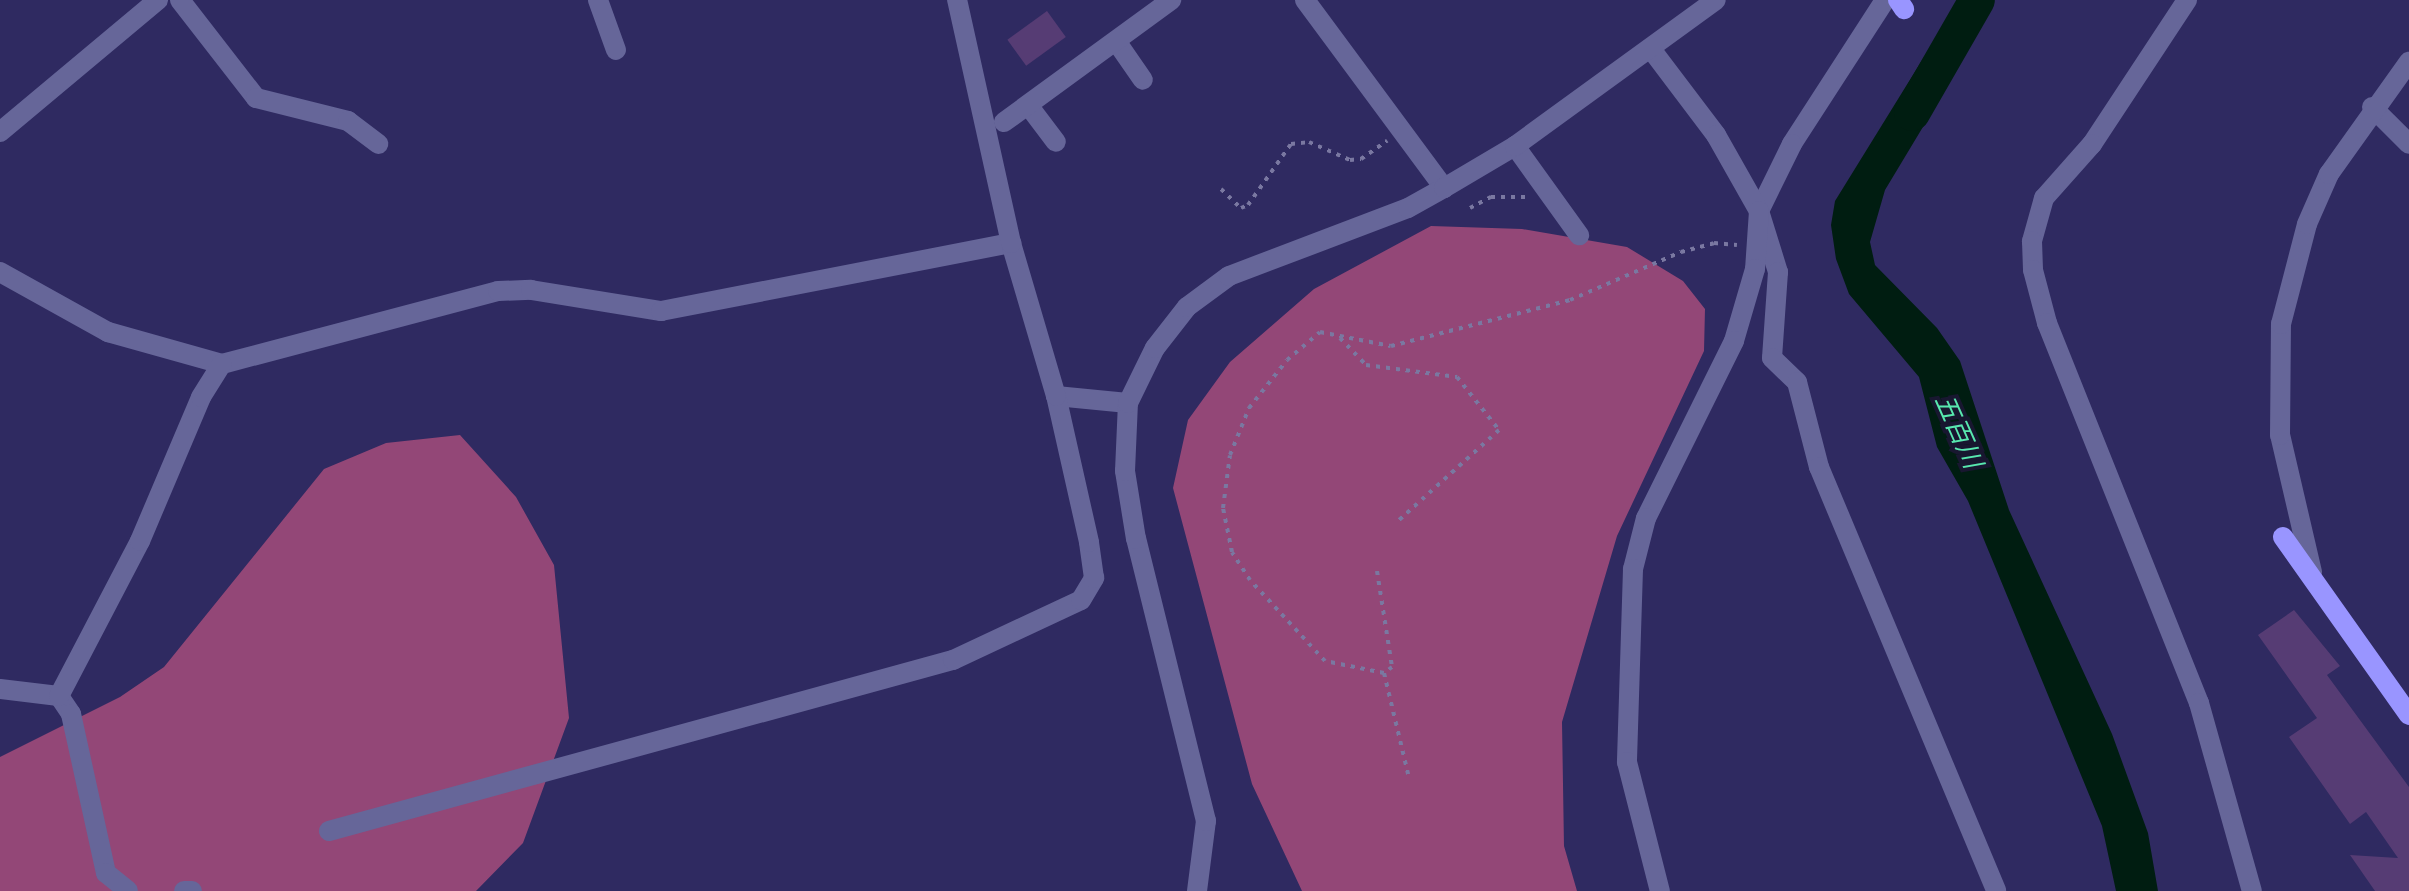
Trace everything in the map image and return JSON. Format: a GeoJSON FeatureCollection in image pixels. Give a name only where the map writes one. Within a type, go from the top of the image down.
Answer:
{"type":"FeatureCollection","features":[{"type":"Feature","properties":{"kind":"main road"},"geometry":{"type":"LineString","coordinates":[[2283,537],[2312,572],[2409,715]]}},
{"type":"Feature","properties":{"kind":"street"},"geometry":{"type":"LineString","coordinates":[[0,132],[158,0]]}},
{"type":"Feature","properties":{"kind":"street"},"geometry":{"type":"LineString","coordinates":[[180,0],[256,98],[348,121],[378,144]]}},
{"type":"Feature","properties":{"kind":"street"},"geometry":{"type":"LineString","coordinates":[[598,0],[616,50]]}},
{"type":"Feature","properties":{"kind":"street"},"geometry":{"type":"LineString","coordinates":[[329,831],[953,660],[1081,600],[1094,578],[1092,566],[1056,396],[1011,243],[957,0]]}},
{"type":"Feature","properties":{"kind":"street"},"geometry":{"type":"LineString","coordinates":[[1004,122],[1171,0]]}},
{"type":"Feature","properties":{"kind":"street"},"geometry":{"type":"LineString","coordinates":[[1305,0],[1444,188]]}},
{"type":"Feature","properties":{"kind":"street"},"geometry":{"type":"LineString","coordinates":[[1197,891],[1206,821],[1187,734],[1128,505],[1123,434],[1128,403],[1167,329],[1207,290],[1244,268],[1408,208],[1515,146],[1716,0]]}},
{"type":"Feature","properties":{"kind":"street"},"geometry":{"type":"LineString","coordinates":[[1660,891],[1627,762],[1633,569],[1646,518],[1734,341],[1757,247],[1759,211],[1792,144],[1885,0]]}},
{"type":"Feature","properties":{"kind":"street"},"geometry":{"type":"LineString","coordinates":[[2187,0],[2092,144],[2044,198],[2032,241],[2033,270],[2047,323],[2199,703],[2252,891]]}},
{"type":"Feature","properties":{"kind":"street"},"geometry":{"type":"LineString","coordinates":[[1116,41],[1143,80]]}},
{"type":"Feature","properties":{"kind":"street"},"geometry":{"type":"LineString","coordinates":[[1651,49],[1716,135],[1759,211],[1778,272],[1772,358],[1797,382],[1819,467],[1996,891]]}},
{"type":"Feature","properties":{"kind":"street"},"geometry":{"type":"LineString","coordinates":[[2312,572],[2280,435],[2281,324],[2317,198],[2372,107],[2409,62]]}},
{"type":"Feature","properties":{"kind":"street"},"geometry":{"type":"LineString","coordinates":[[1028,105],[1056,142]]}},
{"type":"Feature","properties":{"kind":"street"},"geometry":{"type":"LineString","coordinates":[[2372,107],[2409,144]]}},
{"type":"Feature","properties":{"kind":"street"},"geometry":{"type":"LineString","coordinates":[[1515,146],[1579,235]]}},
{"type":"Feature","properties":{"kind":"street"},"geometry":{"type":"LineString","coordinates":[[0,272],[108,332],[222,364],[498,291],[531,290],[661,311],[761,296],[1011,243]]}},
{"type":"Feature","properties":{"kind":"street"},"geometry":{"type":"LineString","coordinates":[[59,696],[140,541],[201,397],[222,364]]}},
{"type":"Feature","properties":{"kind":"street"},"geometry":{"type":"LineString","coordinates":[[1056,396],[1128,403]]}},
{"type":"Feature","properties":{"kind":"street"},"geometry":{"type":"LineString","coordinates":[[0,689],[59,696]]}},
{"type":"Feature","properties":{"kind":"street"},"geometry":{"type":"LineString","coordinates":[[59,696],[80,741],[106,873],[128,891]]}},
{"type":"Feature","properties":{"kind":"street"},"geometry":{"type":"LineString","coordinates":[[184,891],[192,891]]}},
{"type":"Feature","properties":{"kind":"path"},"geometry":{"type":"LineString","coordinates":[[1221,189],[1241,208],[1258,197],[1291,144],[1309,142],[1350,160],[1361,159],[1402,131]]}},
{"type":"Feature","properties":{"kind":"path"},"geometry":{"type":"LineString","coordinates":[[1470,208],[1491,197],[1522,198],[1547,190]]}},
{"type":"Feature","properties":{"kind":"path"},"geometry":{"type":"LineString","coordinates":[[1377,571],[1392,667],[1384,673],[1325,661],[1238,565],[1223,508],[1230,455],[1249,408],[1307,339],[1320,332],[1391,346],[1570,300],[1692,249],[1714,243],[1757,247]]}},
{"type":"Feature","properties":{"kind":"path"},"geometry":{"type":"LineString","coordinates":[[1338,336],[1354,359],[1366,365],[1457,377],[1499,430],[1398,521]]}},
{"type":"Feature","properties":{"kind":"path"},"geometry":{"type":"LineString","coordinates":[[1384,673],[1408,774]]}},
{"type":"Feature","properties":{"kind":"shaded area"},"geometry":{"type":"Polygon","coordinates":[[[1431,226],[1522,229],[1627,247],[1683,281],[1705,309],[1704,351],[1617,536],[1562,722],[1564,846],[1577,891],[1302,891],[1252,784],[1173,488],[1188,420],[1230,362],[1314,289],[1431,226]]]}},
{"type":"Feature","properties":{"kind":"shaded area"},"geometry":{"type":"Polygon","coordinates":[[[460,435],[516,497],[554,565],[569,718],[523,843],[476,891],[0,891],[0,757],[120,697],[164,667],[324,469],[386,443],[460,435]]]}},
{"type":"Feature","properties":{"kind":"water"},"geometry":{"type":"Polygon","coordinates":[[[1924,57],[1947,87],[1885,190],[1870,242],[1875,265],[1937,328],[1960,361],[2009,510],[2112,734],[2148,833],[2158,891],[2116,891],[2102,826],[1968,501],[1937,447],[1919,377],[1849,294],[1836,259],[1831,225],[1835,201],[1924,57]]]}},
{"type":"Feature","properties":{"kind":"building"},"geometry":{"type":"Polygon","coordinates":[[[1047,11],[1066,37],[1026,66],[1007,40],[1047,11]]]}},
{"type":"Feature","properties":{"kind":"building"},"geometry":{"type":"Polygon","coordinates":[[[2294,610],[2340,666],[2327,675],[2409,787],[2409,891],[2375,891],[2350,855],[2398,858],[2366,812],[2350,824],[2289,737],[2317,718],[2258,635],[2294,610]]]}},
{"type":"Feature","properties":{"kind":"waterway","name":"五百川"},"geometry":{"type":"LineString","coordinates":[[1912,113],[1977,0]]}}]}
